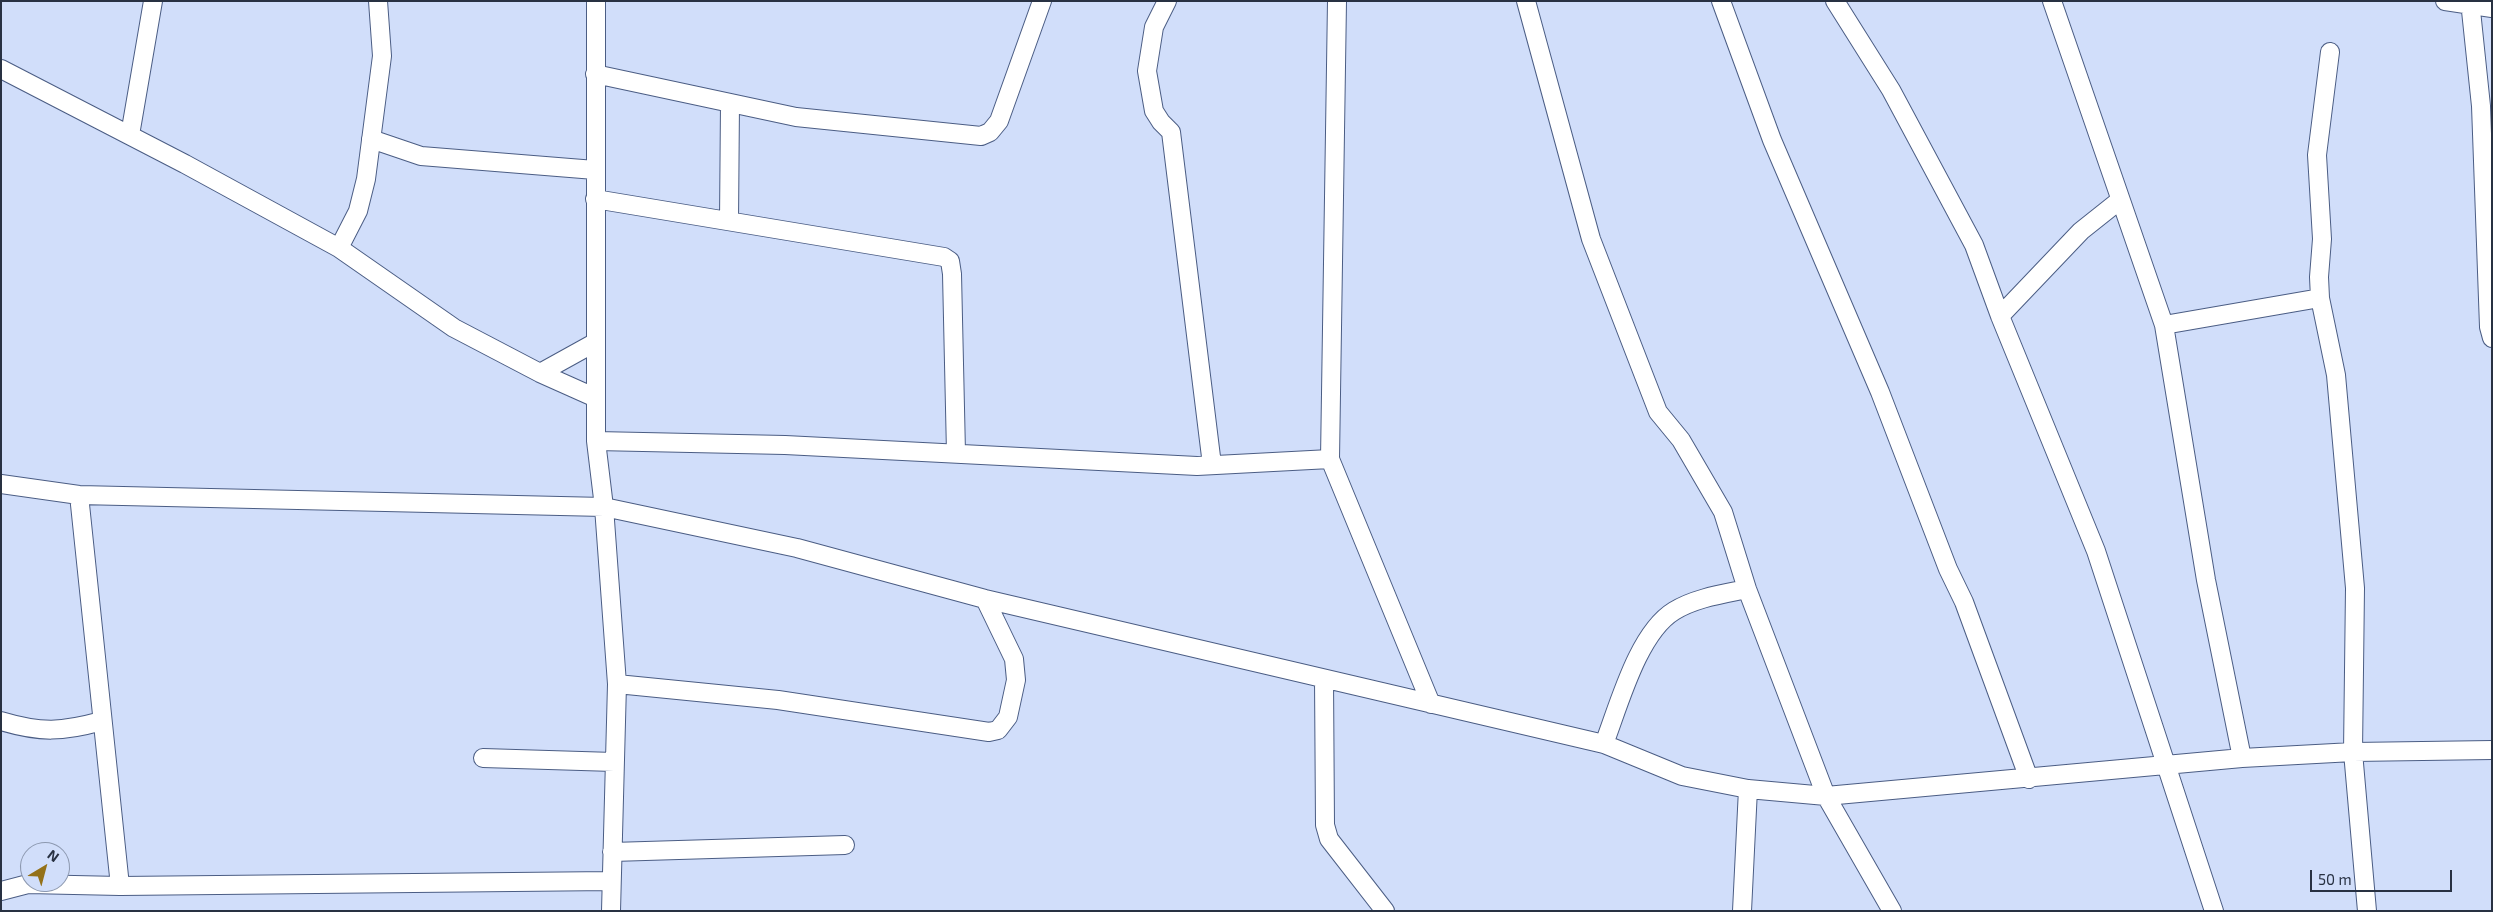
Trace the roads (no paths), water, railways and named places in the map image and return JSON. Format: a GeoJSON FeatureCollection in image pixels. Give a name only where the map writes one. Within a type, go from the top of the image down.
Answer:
{"type":"FeatureCollection","features":[{"type":"Feature","properties":{"kind":"street"},"geometry":{"type":"LineString","coordinates":[[130,135],[153,1]]}},
{"type":"Feature","properties":{"kind":"street"},"geometry":{"type":"LineString","coordinates":[[339,248],[362,200],[382,56],[378,1]]}},
{"type":"Feature","properties":{"kind":"street"},"geometry":{"type":"LineString","coordinates":[[596,1],[594,170],[596,441],[604,507],[616,684],[611,911]]}},
{"type":"Feature","properties":{"kind":"street"},"geometry":{"type":"LineString","coordinates":[[595,74],[796,117],[981,136],[990,132],[999,121],[1042,1]]}},
{"type":"Feature","properties":{"kind":"street"},"geometry":{"type":"LineString","coordinates":[[1167,1],[1154,27],[1146,71],[1154,110],[1161,122],[1171,132],[1212,464]]}},
{"type":"Feature","properties":{"kind":"street"},"geometry":{"type":"LineString","coordinates":[[1337,1],[1330,459],[1431,704]]}},
{"type":"Feature","properties":{"kind":"street"},"geometry":{"type":"LineString","coordinates":[[1526,1],[1591,240],[1658,412],[1681,440],[1724,512],[1747,589],[1826,796],[1892,911]]}},
{"type":"Feature","properties":{"kind":"street"},"geometry":{"type":"LineString","coordinates":[[1722,1],[1772,140],[1880,392],[1948,569],[1964,602],[2029,779]]}},
{"type":"Feature","properties":{"kind":"street"},"geometry":{"type":"LineString","coordinates":[[1835,1],[1891,90],[1974,245],[2000,316],[2096,551],[2164,764],[2214,911]]}},
{"type":"Feature","properties":{"kind":"street"},"geometry":{"type":"LineString","coordinates":[[2052,1],[2164,325],[2206,580],[2242,758]]}},
{"type":"Feature","properties":{"kind":"street"},"geometry":{"type":"LineString","coordinates":[[2445,1],[2470,3],[2492,8]]}},
{"type":"Feature","properties":{"kind":"street"},"geometry":{"type":"LineString","coordinates":[[2470,3],[2480,106],[2492,338]]}},
{"type":"Feature","properties":{"kind":"street"},"geometry":{"type":"LineString","coordinates":[[2330,52],[2317,155],[2322,239],[2319,276],[2320,298],[2336,375],[2355,588],[2353,752],[2367,911]]}},
{"type":"Feature","properties":{"kind":"street"},"geometry":{"type":"LineString","coordinates":[[1,69],[130,135],[339,248],[454,328],[596,398]]}},
{"type":"Feature","properties":{"kind":"street"},"geometry":{"type":"LineString","coordinates":[[729,222],[730,103]]}},
{"type":"Feature","properties":{"kind":"street"},"geometry":{"type":"LineString","coordinates":[[371,140],[421,156],[594,170]]}},
{"type":"Feature","properties":{"kind":"street"},"geometry":{"type":"LineString","coordinates":[[595,198],[944,257],[950,261],[952,274],[956,453]]}},
{"type":"Feature","properties":{"kind":"street"},"geometry":{"type":"LineString","coordinates":[[2000,316],[2081,231],[2120,200]]}},
{"type":"Feature","properties":{"kind":"street"},"geometry":{"type":"LineString","coordinates":[[2164,325],[2320,298]]}},
{"type":"Feature","properties":{"kind":"street"},"geometry":{"type":"LineString","coordinates":[[540,372],[596,342]]}},
{"type":"Feature","properties":{"kind":"street"},"geometry":{"type":"LineString","coordinates":[[596,441],[785,445],[1212,464],[1330,459]]}},
{"type":"Feature","properties":{"kind":"street"},"geometry":{"type":"LineString","coordinates":[[1,484],[79,495],[604,507],[797,548],[985,599],[1604,744],[1682,776],[1748,789],[1826,796],[2029,779],[2164,764],[2242,758],[2353,752],[2492,750]]}},
{"type":"Feature","properties":{"kind":"street"},"geometry":{"type":"LineString","coordinates":[[79,495],[120,886]]}},
{"type":"Feature","properties":{"kind":"street"},"geometry":{"type":"LineString","coordinates":[[1604,744],[1645,642],[1659,622],[1675,610],[1709,597],[1747,589]]}},
{"type":"Feature","properties":{"kind":"street"},"geometry":{"type":"LineString","coordinates":[[616,684],[778,700],[988,732],[998,730],[1008,717],[1016,680],[1014,659],[985,599]]}},
{"type":"Feature","properties":{"kind":"street"},"geometry":{"type":"LineString","coordinates":[[1324,679],[1325,825],[1329,839],[1385,911]]}},
{"type":"Feature","properties":{"kind":"street"},"geometry":{"type":"LineString","coordinates":[[1,721],[26,728],[69,730],[102,721]]}},
{"type":"Feature","properties":{"kind":"street"},"geometry":{"type":"LineString","coordinates":[[483,758],[614,762]]}},
{"type":"Feature","properties":{"kind":"street"},"geometry":{"type":"LineString","coordinates":[[1742,911],[1748,789]]}},
{"type":"Feature","properties":{"kind":"street"},"geometry":{"type":"LineString","coordinates":[[612,852],[844,845]]}},
{"type":"Feature","properties":{"kind":"street"},"geometry":{"type":"LineString","coordinates":[[1,891],[28,884],[120,886],[612,881]]}}]}
